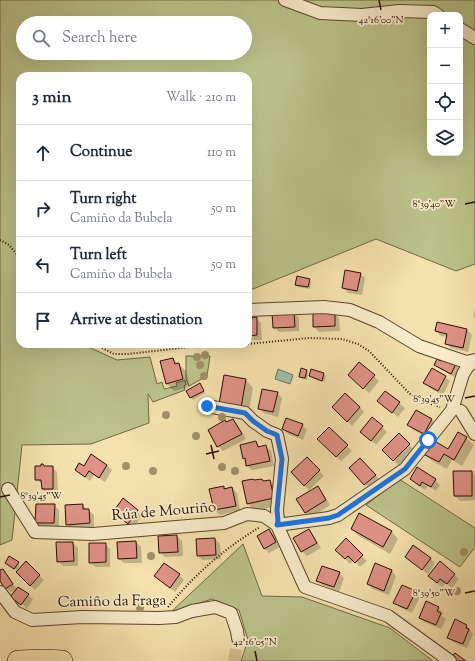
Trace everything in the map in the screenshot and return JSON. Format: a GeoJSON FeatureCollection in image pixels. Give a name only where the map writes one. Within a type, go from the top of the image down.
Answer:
{"type":"FeatureCollection","features":[{"type":"Feature","properties":{"kind":"highway"},"geometry":{"type":"LineString","coordinates":[[18,661],[62,661]]}},
{"type":"Feature","properties":{"kind":"street"},"geometry":{"type":"LineString","coordinates":[[285,0],[320,13],[362,15],[399,11],[434,12]]}},
{"type":"Feature","properties":{"kind":"street"},"geometry":{"type":"LineString","coordinates":[[463,31],[475,38]]}},
{"type":"Feature","properties":{"kind":"street"},"geometry":{"type":"LineString","coordinates":[[252,310],[324,307],[350,310],[378,322],[419,346],[466,362],[475,360]]}},
{"type":"Feature","properties":{"kind":"street"},"geometry":{"type":"LineString","coordinates":[[277,525],[329,518],[338,515],[405,469],[456,411],[463,374],[468,366],[475,360]]}},
{"type":"Feature","properties":{"kind":"street"},"geometry":{"type":"LineString","coordinates":[[207,406],[245,413],[267,431],[277,435],[282,459],[277,525],[305,588],[388,616],[450,661]]}},
{"type":"Feature","properties":{"kind":"street"},"geometry":{"type":"LineString","coordinates":[[456,411],[475,434]]}},
{"type":"Feature","properties":{"kind":"street","name":"Rúa de Mouriño"},"geometry":{"type":"LineString","coordinates":[[8,489],[35,532],[93,534],[224,523],[247,514],[264,516],[277,525]]}},
{"type":"Feature","properties":{"kind":"street","name":"Camiño da Fraga"},"geometry":{"type":"LineString","coordinates":[[0,592],[15,612],[32,620],[82,617],[176,617],[192,610],[215,607],[231,613],[238,631],[238,638]]}},
{"type":"Feature","properties":{"kind":"path"},"geometry":{"type":"LineString","coordinates":[[0,240],[9,245],[16,253]]}},
{"type":"Feature","properties":{"kind":"path"},"geometry":{"type":"LineString","coordinates":[[252,344],[309,338],[342,339],[358,344],[369,351],[410,393],[419,400],[456,411]]}},
{"type":"Feature","properties":{"kind":"path"},"geometry":{"type":"LineString","coordinates":[[102,348],[114,354],[128,354],[181,348]]}},
{"type":"Feature","properties":{"kind":"path"},"geometry":{"type":"LineString","coordinates":[[159,618],[185,588],[224,551],[266,524],[277,525]]}},
{"type":"Feature","properties":{"kind":"green space"},"geometry":{"type":"Polygon","coordinates":[[[0,0],[475,0],[475,264],[456,271],[376,239],[252,289],[252,72],[16,72],[16,348],[91,348],[117,360],[150,357],[157,384],[162,382],[164,389],[177,386],[176,383],[185,380],[186,385],[184,386],[185,390],[153,402],[148,394],[149,423],[91,444],[22,445],[12,540],[0,545],[0,0]]]}},
{"type":"Feature","properties":{"kind":"green space"},"geometry":{"type":"Polygon","coordinates":[[[186,356],[210,356],[207,376],[189,386],[186,379],[186,356]]]}},
{"type":"Feature","properties":{"kind":"green space"},"geometry":{"type":"Polygon","coordinates":[[[399,479],[475,528],[475,547],[460,567],[366,505],[399,479]]]}},
{"type":"Feature","properties":{"kind":"green space"},"geometry":{"type":"Polygon","coordinates":[[[243,544],[262,596],[302,597],[390,628],[433,661],[241,661],[248,640],[239,610],[212,599],[171,612],[243,544]]]}},
{"type":"Feature","properties":{"kind":"shaded area"},"geometry":{"type":"Polygon","coordinates":[[[278,369],[293,375],[290,384],[275,379],[278,369]]]}},
{"type":"Feature","properties":{"kind":"building"},"geometry":{"type":"Polygon","coordinates":[[[345,270],[361,273],[357,291],[342,288],[345,270]]]}},
{"type":"Feature","properties":{"kind":"building"},"geometry":{"type":"Polygon","coordinates":[[[297,276],[310,279],[308,287],[295,285],[297,276]]]}},
{"type":"Feature","properties":{"kind":"building"},"geometry":{"type":"Polygon","coordinates":[[[294,312],[295,327],[273,328],[272,313],[294,312]]]}},
{"type":"Feature","properties":{"kind":"building"},"geometry":{"type":"Polygon","coordinates":[[[335,312],[335,326],[313,327],[313,313],[335,312]]]}},
{"type":"Feature","properties":{"kind":"building"},"geometry":{"type":"Polygon","coordinates":[[[257,317],[257,335],[252,336],[252,318],[257,317]]]}},
{"type":"Feature","properties":{"kind":"building"},"geometry":{"type":"Polygon","coordinates":[[[437,322],[467,329],[463,348],[445,344],[447,334],[435,331],[437,322]]]}},
{"type":"Feature","properties":{"kind":"building"},"geometry":{"type":"Polygon","coordinates":[[[443,357],[456,364],[451,374],[434,365],[437,359],[441,361],[443,357]]]}},
{"type":"Feature","properties":{"kind":"building"},"geometry":{"type":"Polygon","coordinates":[[[173,358],[175,364],[179,363],[183,379],[166,384],[160,361],[173,358]]]}},
{"type":"Feature","properties":{"kind":"building"},"geometry":{"type":"Polygon","coordinates":[[[359,362],[375,375],[363,389],[348,375],[359,362]]]}},
{"type":"Feature","properties":{"kind":"building"},"geometry":{"type":"Polygon","coordinates":[[[301,368],[307,370],[305,378],[299,377],[301,368]]]}},
{"type":"Feature","properties":{"kind":"building"},"geometry":{"type":"Polygon","coordinates":[[[432,368],[446,376],[438,391],[423,383],[432,368]]]}},
{"type":"Feature","properties":{"kind":"building"},"geometry":{"type":"Polygon","coordinates":[[[311,369],[324,373],[322,381],[309,376],[311,369]]]}},
{"type":"Feature","properties":{"kind":"building"},"geometry":{"type":"Polygon","coordinates":[[[224,375],[246,379],[241,408],[219,404],[224,375]]]}},
{"type":"Feature","properties":{"kind":"building"},"geometry":{"type":"Polygon","coordinates":[[[200,383],[204,391],[190,398],[186,391],[200,383]]]}},
{"type":"Feature","properties":{"kind":"building"},"geometry":{"type":"Polygon","coordinates":[[[262,389],[278,392],[273,412],[258,409],[262,389]]]}},
{"type":"Feature","properties":{"kind":"building"},"geometry":{"type":"Polygon","coordinates":[[[385,391],[400,402],[392,413],[377,401],[385,391]]]}},
{"type":"Feature","properties":{"kind":"building"},"geometry":{"type":"Polygon","coordinates":[[[345,393],[360,407],[347,422],[332,407],[345,393]]]}},
{"type":"Feature","properties":{"kind":"building"},"geometry":{"type":"Polygon","coordinates":[[[416,410],[432,419],[424,434],[407,425],[416,410]]]}},
{"type":"Feature","properties":{"kind":"building"},"geometry":{"type":"Polygon","coordinates":[[[372,417],[383,426],[371,441],[360,432],[372,417]]]}},
{"type":"Feature","properties":{"kind":"building"},"geometry":{"type":"Polygon","coordinates":[[[286,418],[303,424],[298,436],[282,429],[286,418]]]}},
{"type":"Feature","properties":{"kind":"building"},"geometry":{"type":"Polygon","coordinates":[[[233,419],[242,434],[217,447],[208,430],[225,420],[226,422],[233,419]]]}},
{"type":"Feature","properties":{"kind":"building"},"geometry":{"type":"Polygon","coordinates":[[[329,427],[348,445],[336,457],[317,439],[329,427]]]}},
{"type":"Feature","properties":{"kind":"building"},"geometry":{"type":"Polygon","coordinates":[[[458,432],[467,437],[454,460],[444,454],[439,462],[423,454],[431,439],[448,449],[458,432]]]}},
{"type":"Feature","properties":{"kind":"building"},"geometry":{"type":"Polygon","coordinates":[[[399,433],[410,444],[393,461],[382,450],[399,433]]]}},
{"type":"Feature","properties":{"kind":"building"},"geometry":{"type":"Polygon","coordinates":[[[256,441],[258,447],[266,445],[270,461],[246,466],[245,458],[243,459],[240,445],[256,441]]]}},
{"type":"Feature","properties":{"kind":"building"},"geometry":{"type":"Polygon","coordinates":[[[91,454],[107,465],[99,478],[89,471],[85,477],[75,470],[79,463],[84,466],[91,454]]]}},
{"type":"Feature","properties":{"kind":"building"},"geometry":{"type":"Polygon","coordinates":[[[307,457],[320,470],[304,486],[291,472],[307,457]]]}},
{"type":"Feature","properties":{"kind":"building"},"geometry":{"type":"Polygon","coordinates":[[[360,458],[376,475],[364,485],[349,468],[360,458]]]}},
{"type":"Feature","properties":{"kind":"building"},"geometry":{"type":"Polygon","coordinates":[[[41,464],[44,466],[53,466],[53,489],[42,489],[41,480],[35,480],[35,466],[41,466],[41,464]]]}},
{"type":"Feature","properties":{"kind":"building"},"geometry":{"type":"Polygon","coordinates":[[[417,467],[436,479],[431,487],[422,482],[420,486],[410,479],[417,467]]]}},
{"type":"Feature","properties":{"kind":"building"},"geometry":{"type":"Polygon","coordinates":[[[453,471],[472,471],[472,496],[454,496],[453,471]]]}},
{"type":"Feature","properties":{"kind":"building"},"geometry":{"type":"Polygon","coordinates":[[[262,479],[263,481],[270,480],[274,498],[247,504],[242,481],[262,479]]]}},
{"type":"Feature","properties":{"kind":"building"},"geometry":{"type":"Polygon","coordinates":[[[224,486],[224,489],[232,487],[236,506],[214,510],[209,489],[224,486]]]}},
{"type":"Feature","properties":{"kind":"building"},"geometry":{"type":"Polygon","coordinates":[[[318,486],[326,500],[305,513],[296,499],[318,486]]]}},
{"type":"Feature","properties":{"kind":"building"},"geometry":{"type":"Polygon","coordinates":[[[123,498],[138,510],[128,524],[113,512],[123,498]]]}},
{"type":"Feature","properties":{"kind":"building"},"geometry":{"type":"Polygon","coordinates":[[[36,504],[55,504],[54,523],[35,523],[36,504]]]}},
{"type":"Feature","properties":{"kind":"building"},"geometry":{"type":"Polygon","coordinates":[[[83,504],[83,509],[89,509],[90,523],[66,525],[65,505],[83,504]]]}},
{"type":"Feature","properties":{"kind":"building"},"geometry":{"type":"Polygon","coordinates":[[[359,513],[392,531],[383,547],[351,529],[359,513]]]}},
{"type":"Feature","properties":{"kind":"building"},"geometry":{"type":"Polygon","coordinates":[[[269,529],[276,542],[264,549],[257,536],[269,529]]]}},
{"type":"Feature","properties":{"kind":"building"},"geometry":{"type":"Polygon","coordinates":[[[309,529],[317,543],[301,552],[293,538],[309,529]]]}},
{"type":"Feature","properties":{"kind":"building"},"geometry":{"type":"Polygon","coordinates":[[[177,535],[178,552],[159,553],[158,536],[177,535]]]}},
{"type":"Feature","properties":{"kind":"building"},"geometry":{"type":"Polygon","coordinates":[[[215,538],[216,555],[197,556],[196,539],[215,538]]]}},
{"type":"Feature","properties":{"kind":"building"},"geometry":{"type":"Polygon","coordinates":[[[346,538],[363,555],[355,563],[348,556],[345,559],[335,550],[346,538]]]}},
{"type":"Feature","properties":{"kind":"building"},"geometry":{"type":"Polygon","coordinates":[[[136,541],[137,558],[118,559],[117,542],[136,541]]]}},
{"type":"Feature","properties":{"kind":"building"},"geometry":{"type":"Polygon","coordinates":[[[56,542],[73,542],[74,561],[57,562],[56,542]]]}},
{"type":"Feature","properties":{"kind":"building"},"geometry":{"type":"Polygon","coordinates":[[[89,543],[106,543],[106,562],[89,563],[89,543]]]}},
{"type":"Feature","properties":{"kind":"building"},"geometry":{"type":"Polygon","coordinates":[[[413,545],[431,558],[422,570],[405,557],[413,545]]]}},
{"type":"Feature","properties":{"kind":"building"},"geometry":{"type":"Polygon","coordinates":[[[9,556],[19,562],[14,569],[5,563],[9,556]]]}},
{"type":"Feature","properties":{"kind":"building"},"geometry":{"type":"Polygon","coordinates":[[[26,561],[40,575],[30,586],[16,572],[26,561]]]}},
{"type":"Feature","properties":{"kind":"building"},"geometry":{"type":"Polygon","coordinates":[[[440,561],[455,574],[447,584],[440,579],[437,583],[428,576],[440,561]]]}},
{"type":"Feature","properties":{"kind":"building"},"geometry":{"type":"Polygon","coordinates":[[[164,563],[180,574],[170,588],[154,576],[164,563]]]}},
{"type":"Feature","properties":{"kind":"building"},"geometry":{"type":"Polygon","coordinates":[[[375,563],[392,570],[384,591],[367,584],[375,563]]]}},
{"type":"Feature","properties":{"kind":"building"},"geometry":{"type":"Polygon","coordinates":[[[322,566],[340,572],[334,587],[316,581],[322,566]]]}},
{"type":"Feature","properties":{"kind":"building"},"geometry":{"type":"Polygon","coordinates":[[[3,569],[13,584],[5,589],[0,581],[0,570],[3,569]]]}},
{"type":"Feature","properties":{"kind":"building"},"geometry":{"type":"Polygon","coordinates":[[[402,585],[416,591],[407,609],[393,603],[402,585]]]}},
{"type":"Feature","properties":{"kind":"building"},"geometry":{"type":"Polygon","coordinates":[[[18,587],[29,594],[21,605],[10,597],[18,587]]]}},
{"type":"Feature","properties":{"kind":"building"},"geometry":{"type":"Polygon","coordinates":[[[426,601],[439,607],[437,611],[441,613],[436,625],[419,618],[426,601]]]}},
{"type":"Feature","properties":{"kind":"building"},"geometry":{"type":"Polygon","coordinates":[[[455,619],[467,625],[466,628],[469,629],[463,644],[447,638],[455,619]]]}},
{"type":"Feature","properties":{"kind":"building"},"geometry":{"type":"Polygon","coordinates":[[[455,653],[466,661],[457,661],[451,657],[455,653]]]}},
{"type":"Feature","properties":{"kind":"tunnel"},"geometry":{"type":"LineString","coordinates":[[234,661],[238,638]]}},
{"type":"Feature","properties":{"kind":"route"},"geometry":{"type":"LineString","coordinates":[[207,406],[245,413],[267,431],[277,435],[282,459],[277,525],[329,518],[338,515],[405,469],[428,440]]}}]}
